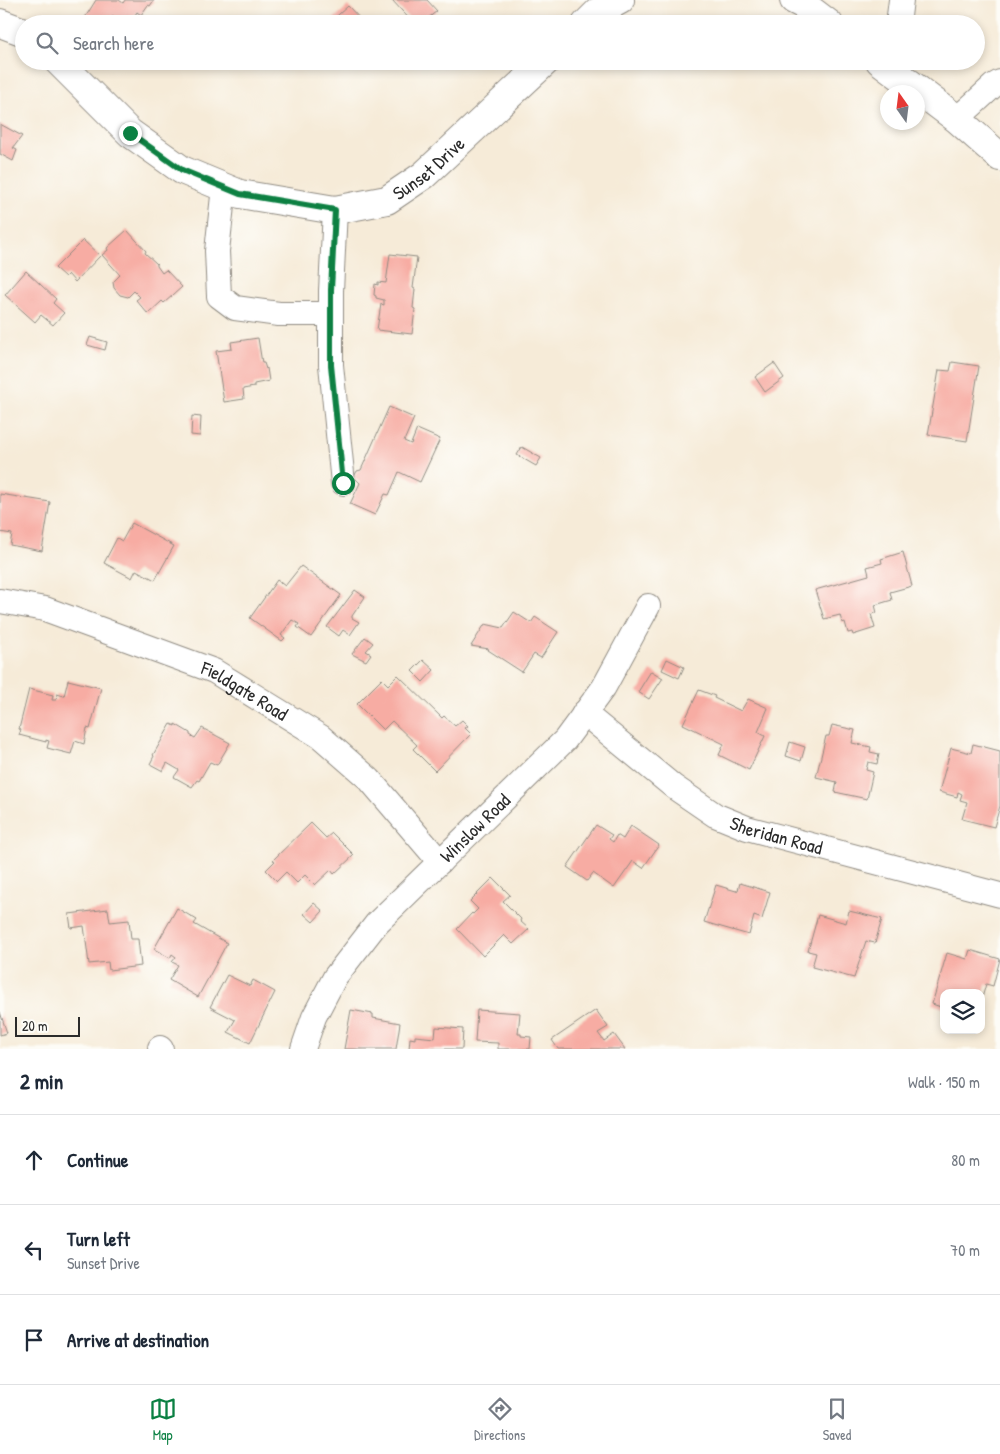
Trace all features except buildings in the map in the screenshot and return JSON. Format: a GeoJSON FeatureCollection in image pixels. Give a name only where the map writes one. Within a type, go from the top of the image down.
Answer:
{"type":"FeatureCollection","features":[{"type":"Feature","properties":{"kind":"main road"},"geometry":{"type":"LineString","coordinates":[[595,15],[620,0]]}},
{"type":"Feature","properties":{"kind":"main road"},"geometry":{"type":"LineString","coordinates":[[794,0],[817,15]]}},
{"type":"Feature","properties":{"kind":"main road"},"geometry":{"type":"LineString","coordinates":[[0,23],[15,29]]}},
{"type":"Feature","properties":{"kind":"main road","name":"Sunset Drive"},"geometry":{"type":"LineString","coordinates":[[67,70],[130,133],[182,170],[240,194],[335,210],[387,200],[424,175],[536,70]]}},
{"type":"Feature","properties":{"kind":"main road"},"geometry":{"type":"LineString","coordinates":[[895,70],[1000,157]]}},
{"type":"Feature","properties":{"kind":"street"},"geometry":{"type":"LineString","coordinates":[[899,15],[901,0]]}},
{"type":"Feature","properties":{"kind":"street"},"geometry":{"type":"LineString","coordinates":[[956,119],[1000,82]]}},
{"type":"Feature","properties":{"kind":"street"},"geometry":{"type":"LineString","coordinates":[[224,187],[217,251],[219,296],[235,308],[279,314],[331,314]]}},
{"type":"Feature","properties":{"kind":"street"},"geometry":{"type":"LineString","coordinates":[[335,210],[331,365],[343,483]]}},
{"type":"Feature","properties":{"kind":"street","name":"Fieldgate Road"},"geometry":{"type":"LineString","coordinates":[[0,602],[45,608],[214,671],[321,737],[370,779],[440,862]]}},
{"type":"Feature","properties":{"kind":"street","name":"Winslow Road"},"geometry":{"type":"LineString","coordinates":[[303,1049],[314,1017],[335,977],[377,923],[565,740],[604,687],[648,606]]}},
{"type":"Feature","properties":{"kind":"street","name":"Sheridan Road"},"geometry":{"type":"LineString","coordinates":[[584,712],[666,782],[715,815],[747,828],[1000,895]]}},
{"type":"Feature","properties":{"kind":"route"},"geometry":{"type":"LineString","coordinates":[[130,133],[182,170],[240,194],[335,210],[331,290],[331,365],[343,483]]}}]}
